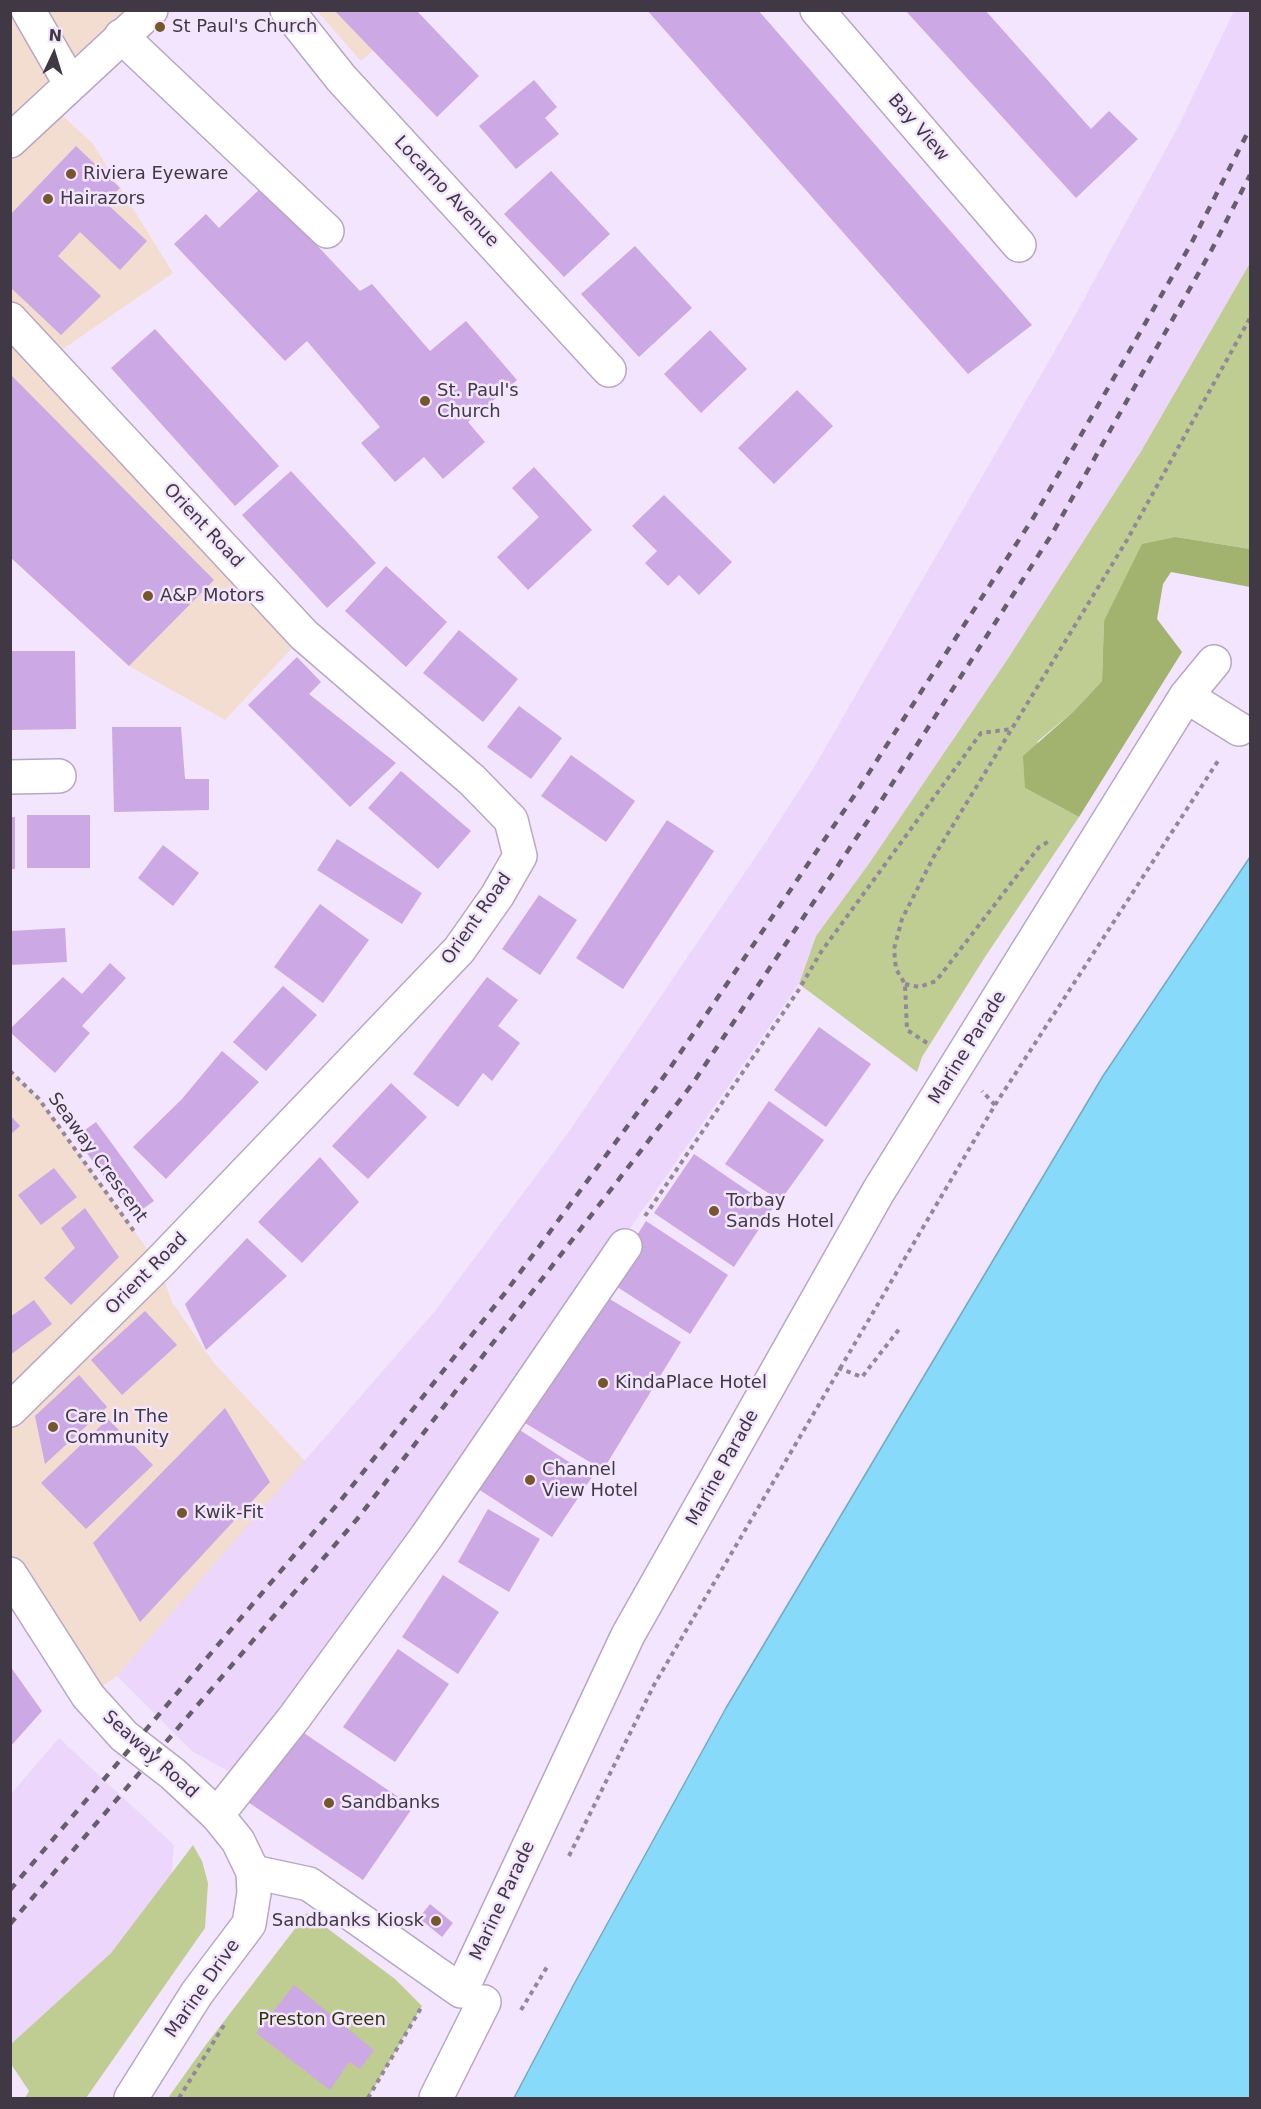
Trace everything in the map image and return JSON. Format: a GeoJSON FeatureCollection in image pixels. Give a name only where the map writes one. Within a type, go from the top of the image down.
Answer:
{"type":"FeatureCollection","features":[{"type":"Feature","properties":{"kind":"street"},"geometry":{"type":"LineString","coordinates":[[28,10],[70,83]]}},
{"type":"Feature","properties":{"kind":"street"},"geometry":{"type":"LineString","coordinates":[[10,141],[151,10]]}},
{"type":"Feature","properties":{"kind":"street","name":"Locarno Avenue"},"geometry":{"type":"LineString","coordinates":[[287,10],[341,78],[609,370]]}},
{"type":"Feature","properties":{"kind":"street","name":"Bay View"},"geometry":{"type":"LineString","coordinates":[[817,10],[1019,245]]}},
{"type":"Feature","properties":{"kind":"street"},"geometry":{"type":"LineString","coordinates":[[121,36],[327,231]]}},
{"type":"Feature","properties":{"kind":"street","name":"Orient Road"},"geometry":{"type":"LineString","coordinates":[[10,320],[304,635],[472,780],[511,820],[520,855],[497,896],[459,950],[158,1264],[10,1410]]}},
{"type":"Feature","properties":{"kind":"street","name":"Marine Parade"},"geometry":{"type":"LineString","coordinates":[[253,1872],[309,1884],[460,1991],[628,1635],[878,1192],[1186,696],[1214,662]]}},
{"type":"Feature","properties":{"kind":"street"},"geometry":{"type":"LineString","coordinates":[[1186,696],[1239,729]]}},
{"type":"Feature","properties":{"kind":"street"},"geometry":{"type":"LineString","coordinates":[[10,777],[59,776]]}},
{"type":"Feature","properties":{"kind":"street"},"geometry":{"type":"LineString","coordinates":[[217,1815],[294,1718],[427,1536],[625,1246]]}},
{"type":"Feature","properties":{"kind":"street","name":"Seaway Road"},"geometry":{"type":"LineString","coordinates":[[10,1574],[88,1696],[109,1722],[217,1815],[238,1841],[253,1872]]}},
{"type":"Feature","properties":{"kind":"street","name":"Marine Drive"},"geometry":{"type":"LineString","coordinates":[[131,2098],[197,1993],[249,1924],[254,1893],[253,1872]]}},
{"type":"Feature","properties":{"kind":"street"},"geometry":{"type":"LineString","coordinates":[[436,2098],[484,2002]]}},
{"type":"Feature","properties":{"kind":"path"},"geometry":{"type":"LineString","coordinates":[[995,1105],[958,1064],[908,1030],[905,984],[896,969],[894,949],[903,919],[933,858],[1127,540],[1251,318]]}},
{"type":"Feature","properties":{"kind":"path"},"geometry":{"type":"LineString","coordinates":[[625,1246],[798,991],[821,952],[981,733],[1013,728]]}},
{"type":"Feature","properties":{"kind":"path"},"geometry":{"type":"LineString","coordinates":[[566,1862],[654,1685],[838,1368],[995,1105],[1239,729]]}},
{"type":"Feature","properties":{"kind":"path"},"geometry":{"type":"LineString","coordinates":[[905,984],[919,987],[936,981],[1040,848],[1056,837],[1085,857]]}},
{"type":"Feature","properties":{"kind":"path","name":"Seaway Crescent"},"geometry":{"type":"LineString","coordinates":[[10,1071],[39,1099],[158,1264]]}},
{"type":"Feature","properties":{"kind":"path"},"geometry":{"type":"LineString","coordinates":[[838,1368],[862,1377],[900,1328]]}},
{"type":"Feature","properties":{"kind":"path"},"geometry":{"type":"LineString","coordinates":[[368,2098],[422,2006]]}},
{"type":"Feature","properties":{"kind":"shaded area"},"geometry":{"type":"Polygon","coordinates":[[[10,11],[151,11],[49,103],[93,144],[173,273],[63,349],[40,347],[304,635],[225,720],[129,666],[11,557],[10,11]]]}},
{"type":"Feature","properties":{"kind":"shaded area"},"geometry":{"type":"Polygon","coordinates":[[[317,11],[418,11],[361,61],[317,11]]]}},
{"type":"Feature","properties":{"kind":"shaded area"},"geometry":{"type":"Polygon","coordinates":[[[1234,11],[1250,11],[1250,263],[1137,458],[1007,660],[868,865],[816,936],[799,984],[438,1506],[242,1779],[192,1751],[117,1676],[435,1311],[568,1133],[765,843],[813,769],[1072,321],[1178,127],[1234,11]]]}},
{"type":"Feature","properties":{"kind":"shaded area"},"geometry":{"type":"Polygon","coordinates":[[[10,1071],[39,1099],[158,1264],[172,1302],[214,1363],[306,1462],[117,1676],[88,1696],[11,1574],[10,1071]]]}},
{"type":"Feature","properties":{"kind":"shaded area"},"geometry":{"type":"Polygon","coordinates":[[[59,1738],[174,1845],[172,1873],[111,1953],[11,2044],[11,1794],[59,1738]]]}},
{"type":"Feature","properties":{"kind":"green space"},"geometry":{"type":"Polygon","coordinates":[[[1250,263],[1250,549],[1176,537],[1104,621],[1102,681],[1074,711],[1038,741],[1025,788],[1079,817],[985,957],[922,1057],[917,1072],[799,984],[816,936],[868,865],[1007,660],[1140,453],[1250,263]]]}},
{"type":"Feature","properties":{"kind":"green space"},"geometry":{"type":"Polygon","coordinates":[[[1176,537],[1250,549],[1250,587],[1171,572],[1163,584],[1157,619],[1182,652],[1079,817],[1025,788],[1023,756],[1074,711],[1102,681],[1104,621],[1142,544],[1176,537]]]}},
{"type":"Feature","properties":{"kind":"green space"},"geometry":{"type":"Polygon","coordinates":[[[193,1845],[202,1861],[208,1883],[205,1928],[86,2098],[25,2098],[29,2091],[11,2064],[11,2044],[111,1953],[193,1845]]]}},
{"type":"Feature","properties":{"kind":"green space","name":"Preston Green"},"geometry":{"type":"Polygon","coordinates":[[[307,1913],[395,1979],[422,2006],[368,2098],[168,2098],[205,2046],[307,1913]]]}},
{"type":"Feature","properties":{"kind":"water"},"geometry":{"type":"Polygon","coordinates":[[[1250,857],[1250,2098],[514,2098],[726,1708],[1103,1076],[1250,857]]]}},
{"type":"Feature","properties":{"kind":"building"},"geometry":{"type":"Polygon","coordinates":[[[334,10],[416,10],[479,76],[437,117],[334,10]]]}},
{"type":"Feature","properties":{"kind":"building"},"geometry":{"type":"Polygon","coordinates":[[[647,10],[758,10],[1032,325],[968,374],[647,10]]]}},
{"type":"Feature","properties":{"kind":"building"},"geometry":{"type":"Polygon","coordinates":[[[905,10],[985,10],[1091,129],[1109,111],[1138,139],[1076,198],[905,10]]]}},
{"type":"Feature","properties":{"kind":"building"},"geometry":{"type":"Polygon","coordinates":[[[534,80],[557,107],[545,118],[559,134],[516,169],[479,126],[534,80]]]}},
{"type":"Feature","properties":{"kind":"building"},"geometry":{"type":"Polygon","coordinates":[[[76,146],[120,188],[106,203],[147,241],[120,270],[80,232],[58,256],[101,296],[61,335],[10,287],[10,215],[76,146]]]}},
{"type":"Feature","properties":{"kind":"building"},"geometry":{"type":"Polygon","coordinates":[[[551,171],[610,234],[564,277],[504,214],[551,171]]]}},
{"type":"Feature","properties":{"kind":"building"},"geometry":{"type":"Polygon","coordinates":[[[262,187],[360,291],[372,284],[430,351],[466,321],[517,380],[468,422],[485,442],[443,479],[424,457],[395,482],[361,443],[380,427],[307,341],[285,361],[174,244],[206,214],[219,228],[262,187]]]}},
{"type":"Feature","properties":{"kind":"building"},"geometry":{"type":"Polygon","coordinates":[[[635,246],[692,308],[639,357],[581,294],[635,246]]]}},
{"type":"Feature","properties":{"kind":"building"},"geometry":{"type":"Polygon","coordinates":[[[155,329],[279,466],[235,506],[111,368],[155,329]]]}},
{"type":"Feature","properties":{"kind":"building"},"geometry":{"type":"Polygon","coordinates":[[[710,330],[747,369],[701,413],[664,374],[710,330]]]}},
{"type":"Feature","properties":{"kind":"building"},"geometry":{"type":"Polygon","coordinates":[[[10,374],[214,580],[129,666],[10,557],[10,374]]]}},
{"type":"Feature","properties":{"kind":"building"},"geometry":{"type":"Polygon","coordinates":[[[797,390],[833,426],[774,484],[738,448],[797,390]]]}},
{"type":"Feature","properties":{"kind":"building"},"geometry":{"type":"Polygon","coordinates":[[[534,467],[592,530],[528,590],[497,557],[539,517],[512,488],[534,467]]]}},
{"type":"Feature","properties":{"kind":"building"},"geometry":{"type":"Polygon","coordinates":[[[291,471],[376,563],[327,608],[242,515],[291,471]]]}},
{"type":"Feature","properties":{"kind":"building"},"geometry":{"type":"Polygon","coordinates":[[[664,495],[732,562],[699,595],[679,575],[668,586],[645,563],[657,551],[632,526],[664,495]]]}},
{"type":"Feature","properties":{"kind":"building"},"geometry":{"type":"Polygon","coordinates":[[[386,566],[447,622],[406,667],[345,611],[386,566]]]}},
{"type":"Feature","properties":{"kind":"building"},"geometry":{"type":"Polygon","coordinates":[[[459,630],[518,679],[483,722],[423,673],[459,630]]]}},
{"type":"Feature","properties":{"kind":"building"},"geometry":{"type":"Polygon","coordinates":[[[10,651],[75,651],[76,729],[10,730],[10,651]]]}},
{"type":"Feature","properties":{"kind":"building"},"geometry":{"type":"Polygon","coordinates":[[[297,657],[321,682],[309,694],[396,763],[350,807],[248,705],[297,657]]]}},
{"type":"Feature","properties":{"kind":"building"},"geometry":{"type":"Polygon","coordinates":[[[519,706],[562,738],[531,779],[487,747],[519,706]]]}},
{"type":"Feature","properties":{"kind":"building"},"geometry":{"type":"Polygon","coordinates":[[[112,727],[181,727],[185,779],[209,779],[209,810],[114,812],[112,727]]]}},
{"type":"Feature","properties":{"kind":"building"},"geometry":{"type":"Polygon","coordinates":[[[571,755],[635,801],[606,842],[541,796],[571,755]]]}},
{"type":"Feature","properties":{"kind":"building"},"geometry":{"type":"Polygon","coordinates":[[[401,771],[471,831],[438,869],[368,808],[401,771]]]}},
{"type":"Feature","properties":{"kind":"building"},"geometry":{"type":"Polygon","coordinates":[[[27,815],[90,815],[90,868],[27,868],[27,815]]]}},
{"type":"Feature","properties":{"kind":"building"},"geometry":{"type":"Polygon","coordinates":[[[10,817],[15,817],[15,869],[10,869],[10,817]]]}},
{"type":"Feature","properties":{"kind":"building"},"geometry":{"type":"Polygon","coordinates":[[[667,820],[714,851],[623,989],[576,958],[667,820]]]}},
{"type":"Feature","properties":{"kind":"building"},"geometry":{"type":"Polygon","coordinates":[[[337,839],[422,893],[402,924],[317,870],[337,839]]]}},
{"type":"Feature","properties":{"kind":"building"},"geometry":{"type":"Polygon","coordinates":[[[163,845],[199,873],[173,906],[138,878],[163,845]]]}},
{"type":"Feature","properties":{"kind":"building"},"geometry":{"type":"Polygon","coordinates":[[[539,895],[577,920],[540,975],[502,949],[539,895]]]}},
{"type":"Feature","properties":{"kind":"building"},"geometry":{"type":"Polygon","coordinates":[[[320,904],[369,940],[323,1003],[274,967],[320,904]]]}},
{"type":"Feature","properties":{"kind":"building"},"geometry":{"type":"Polygon","coordinates":[[[65,928],[67,962],[10,965],[10,931],[65,928]]]}},
{"type":"Feature","properties":{"kind":"building"},"geometry":{"type":"Polygon","coordinates":[[[110,963],[126,978],[82,1026],[90,1033],[55,1073],[10,1032],[10,1029],[63,977],[82,994],[110,963]]]}},
{"type":"Feature","properties":{"kind":"building"},"geometry":{"type":"Polygon","coordinates":[[[487,977],[518,1000],[498,1026],[520,1043],[492,1081],[483,1073],[458,1107],[413,1074],[487,977]]]}},
{"type":"Feature","properties":{"kind":"building"},"geometry":{"type":"Polygon","coordinates":[[[283,986],[317,1015],[266,1071],[233,1042],[283,986]]]}},
{"type":"Feature","properties":{"kind":"building"},"geometry":{"type":"Polygon","coordinates":[[[819,1027],[871,1064],[826,1127],[774,1090],[819,1027]]]}},
{"type":"Feature","properties":{"kind":"building"},"geometry":{"type":"Polygon","coordinates":[[[222,1051],[259,1082],[166,1179],[133,1147],[182,1099],[222,1051]]]}},
{"type":"Feature","properties":{"kind":"building"},"geometry":{"type":"Polygon","coordinates":[[[391,1083],[427,1117],[368,1179],[332,1146],[391,1083]]]}},
{"type":"Feature","properties":{"kind":"building"},"geometry":{"type":"Polygon","coordinates":[[[769,1101],[824,1140],[780,1201],[725,1164],[769,1101]]]}},
{"type":"Feature","properties":{"kind":"building"},"geometry":{"type":"Polygon","coordinates":[[[10,1115],[20,1126],[10,1135],[10,1115]]]}},
{"type":"Feature","properties":{"kind":"building"},"geometry":{"type":"Polygon","coordinates":[[[96,1122],[154,1201],[133,1216],[75,1137],[96,1122]]]}},
{"type":"Feature","properties":{"kind":"building","name":"Torbay Sands Hotel"},"geometry":{"type":"Polygon","coordinates":[[[694,1154],[773,1208],[734,1267],[654,1213],[694,1154]]]}},
{"type":"Feature","properties":{"kind":"building"},"geometry":{"type":"Polygon","coordinates":[[[320,1157],[359,1202],[302,1263],[258,1222],[320,1157]]]}},
{"type":"Feature","properties":{"kind":"building"},"geometry":{"type":"Polygon","coordinates":[[[54,1168],[77,1197],[41,1225],[18,1195],[54,1168]]]}},
{"type":"Feature","properties":{"kind":"building"},"geometry":{"type":"Polygon","coordinates":[[[85,1208],[119,1257],[71,1305],[44,1278],[75,1248],[61,1228],[85,1208]]]}},
{"type":"Feature","properties":{"kind":"building"},"geometry":{"type":"Polygon","coordinates":[[[646,1221],[728,1275],[690,1334],[608,1281],[646,1221]]]}},
{"type":"Feature","properties":{"kind":"building"},"geometry":{"type":"Polygon","coordinates":[[[247,1238],[287,1276],[206,1350],[185,1304],[247,1238]]]}},
{"type":"Feature","properties":{"kind":"building","name":"KindaPlace Hotel"},"geometry":{"type":"Polygon","coordinates":[[[603,1295],[681,1342],[603,1470],[525,1423],[603,1295]]]}},
{"type":"Feature","properties":{"kind":"building"},"geometry":{"type":"Polygon","coordinates":[[[34,1300],[52,1324],[10,1355],[10,1317],[34,1300]]]}},
{"type":"Feature","properties":{"kind":"building"},"geometry":{"type":"Polygon","coordinates":[[[145,1311],[177,1345],[122,1395],[91,1360],[145,1311]]]}},
{"type":"Feature","properties":{"kind":"building"},"geometry":{"type":"Polygon","coordinates":[[[79,1375],[107,1407],[45,1464],[35,1416],[79,1375]]]}},
{"type":"Feature","properties":{"kind":"building","name":"Kwik-Fit"},"geometry":{"type":"Polygon","coordinates":[[[225,1408],[270,1482],[140,1622],[93,1543],[225,1408]]]}},
{"type":"Feature","properties":{"kind":"building"},"geometry":{"type":"Polygon","coordinates":[[[108,1419],[153,1465],[86,1529],[41,1483],[108,1419]]]}},
{"type":"Feature","properties":{"kind":"building","name":"Channel View Hotel"},"geometry":{"type":"Polygon","coordinates":[[[509,1423],[592,1477],[552,1537],[469,1483],[509,1423]]]}},
{"type":"Feature","properties":{"kind":"building"},"geometry":{"type":"Polygon","coordinates":[[[488,1509],[540,1539],[509,1592],[458,1562],[488,1509]]]}},
{"type":"Feature","properties":{"kind":"building"},"geometry":{"type":"Polygon","coordinates":[[[443,1575],[499,1612],[458,1674],[402,1637],[443,1575]]]}},
{"type":"Feature","properties":{"kind":"building"},"geometry":{"type":"Polygon","coordinates":[[[398,1649],[449,1684],[395,1762],[343,1727],[398,1649]]]}},
{"type":"Feature","properties":{"kind":"building"},"geometry":{"type":"Polygon","coordinates":[[[10,1666],[42,1711],[10,1747],[10,1666]]]}},
{"type":"Feature","properties":{"kind":"building","name":"Sandbanks"},"geometry":{"type":"Polygon","coordinates":[[[295,1727],[413,1807],[363,1880],[245,1800],[295,1727]]]}},
{"type":"Feature","properties":{"kind":"building","name":"Sandbanks Kiosk"},"geometry":{"type":"Polygon","coordinates":[[[430,1904],[453,1923],[442,1937],[419,1918],[430,1904]]]}},
{"type":"Feature","properties":{"kind":"building"},"geometry":{"type":"Polygon","coordinates":[[[294,1985],[374,2050],[360,2069],[349,2062],[330,2090],[256,2033],[294,1985]]]}},
{"type":"Feature","properties":{"kind":"railway"},"geometry":{"type":"LineString","coordinates":[[10,1890],[341,1500],[505,1293],[668,1071],[854,796],[1035,515],[1192,242],[1250,128]]}},
{"type":"Feature","properties":{"kind":"railway"},"geometry":{"type":"LineString","coordinates":[[10,1924],[358,1518],[693,1083],[883,798],[1052,534],[1211,251],[1250,175]]}},
{"type":"Feature","properties":{"kind":"place","name":"St Paul's Church"},"geometry":{"type":"Point","coordinates":[160,27]}},
{"type":"Feature","properties":{"kind":"place","name":"Riviera Eyeware"},"geometry":{"type":"Point","coordinates":[71,174]}},
{"type":"Feature","properties":{"kind":"place","name":"Hairazors"},"geometry":{"type":"Point","coordinates":[48,199]}},
{"type":"Feature","properties":{"kind":"place","name":"St. Paul's Church"},"geometry":{"type":"Point","coordinates":[425,401]}},
{"type":"Feature","properties":{"kind":"place","name":"A&P Motors"},"geometry":{"type":"Point","coordinates":[148,596]}},
{"type":"Feature","properties":{"kind":"place","name":"Torbay Sands Hotel"},"geometry":{"type":"Point","coordinates":[714,1211]}},
{"type":"Feature","properties":{"kind":"place","name":"KindaPlace Hotel"},"geometry":{"type":"Point","coordinates":[603,1383]}},
{"type":"Feature","properties":{"kind":"place","name":"Care In The Community"},"geometry":{"type":"Point","coordinates":[53,1427]}},
{"type":"Feature","properties":{"kind":"place","name":"Channel View Hotel"},"geometry":{"type":"Point","coordinates":[530,1480]}},
{"type":"Feature","properties":{"kind":"place","name":"Kwik-Fit"},"geometry":{"type":"Point","coordinates":[182,1513]}},
{"type":"Feature","properties":{"kind":"place","name":"Sandbanks"},"geometry":{"type":"Point","coordinates":[329,1803]}},
{"type":"Feature","properties":{"kind":"place","name":"Sandbanks Kiosk"},"geometry":{"type":"Point","coordinates":[436,1921]}}]}
